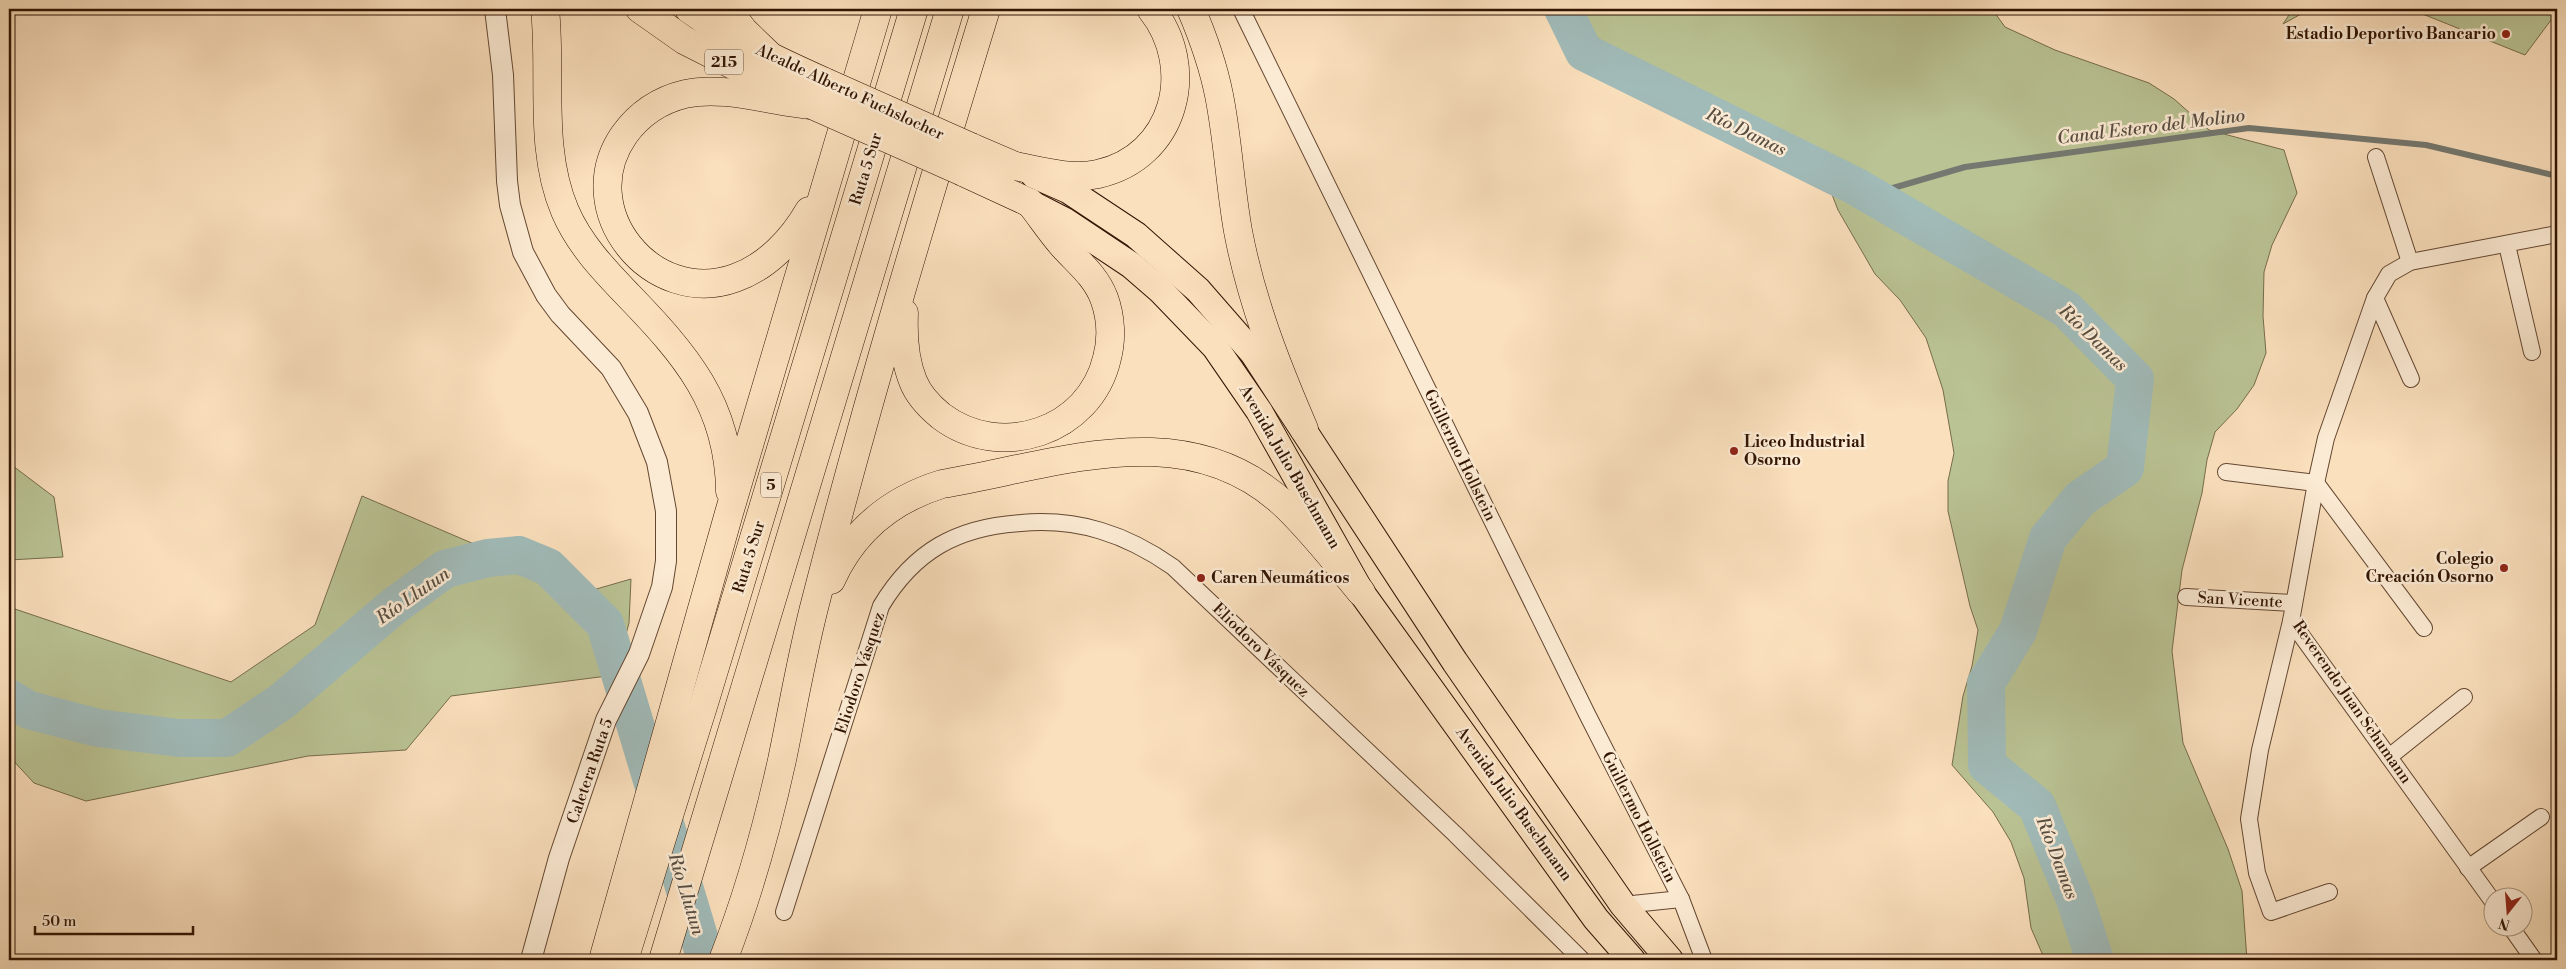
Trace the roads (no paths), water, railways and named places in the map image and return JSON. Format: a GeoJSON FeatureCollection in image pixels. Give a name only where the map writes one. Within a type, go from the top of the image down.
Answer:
{"type":"FeatureCollection","features":[{"type":"Feature","properties":{"kind":"highway"},"geometry":{"type":"LineString","coordinates":[[545,9],[549,143],[552,166],[565,211],[588,251],[676,346],[700,381],[718,420],[724,441],[729,473],[729,514]]}},
{"type":"Feature","properties":{"kind":"highway","name":"Alcalde Alberto Fuchslocher"},"geometry":{"type":"LineString","coordinates":[[640,9],[684,40],[761,81],[819,94],[967,159],[1057,174],[1082,176],[1098,174],[1128,162],[1152,142],[1169,114],[1174,99],[1176,75],[1174,51],[1168,34],[1151,9]]}},
{"type":"Feature","properties":{"kind":"highway","name":"Alcalde Alberto Fuchslocher"},"geometry":{"type":"LineString","coordinates":[[689,9],[732,37],[773,59],[819,94]]}},
{"type":"Feature","properties":{"kind":"highway"},"geometry":{"type":"LineString","coordinates":[[727,9],[744,31],[773,59]]}},
{"type":"Feature","properties":{"kind":"highway"},"geometry":{"type":"LineString","coordinates":[[603,960],[826,178],[878,9]]}},
{"type":"Feature","properties":{"kind":"highway","name":"Ruta 5 Sur"},"geometry":{"type":"LineString","coordinates":[[624,960],[708,691],[914,9]]}},
{"type":"Feature","properties":{"kind":"highway","name":"5"},"geometry":{"type":"LineString","coordinates":[[664,960],[950,9]]}},
{"type":"Feature","properties":{"kind":"highway"},"geometry":{"type":"LineString","coordinates":[[723,960],[736,929],[781,763],[807,634],[906,266],[986,9]]}},
{"type":"Feature","properties":{"kind":"highway"},"geometry":{"type":"LineString","coordinates":[[969,64],[986,34],[1005,9]]}},
{"type":"Feature","properties":{"kind":"highway"},"geometry":{"type":"LineString","coordinates":[[1191,9],[1212,64],[1219,96],[1232,196],[1246,269],[1276,366],[1304,429]]}},
{"type":"Feature","properties":{"kind":"highway"},"geometry":{"type":"LineString","coordinates":[[819,94],[773,101],[718,91],[670,98],[643,115],[620,142],[608,172],[607,200],[618,230],[627,244],[648,264],[660,272],[681,280],[720,282],[748,273],[776,252],[805,219],[826,178]]}},
{"type":"Feature","properties":{"kind":"highway","name":"Avenida Julio Buschmann"},"geometry":{"type":"LineString","coordinates":[[967,159],[1030,202]]}},
{"type":"Feature","properties":{"kind":"highway"},"geometry":{"type":"LineString","coordinates":[[906,266],[904,349],[913,382],[935,410],[965,430],[982,436],[1018,438],[1052,428],[1080,408],[1099,381],[1110,350],[1109,316],[1098,284],[1064,248],[1030,202]]}},
{"type":"Feature","properties":{"kind":"highway"},"geometry":{"type":"LineString","coordinates":[[807,634],[846,552],[875,519],[908,497],[942,484],[1108,453],[1132,451],[1181,454],[1205,460],[1248,479],[1286,506],[1361,592]]}},
{"type":"Feature","properties":{"kind":"main road","name":"Avenida Julio Buschmann"},"geometry":{"type":"LineString","coordinates":[[1015,166],[1068,190],[1103,212],[1168,262],[1227,320],[1254,353],[1455,662],[1623,905],[1670,960]]}},
{"type":"Feature","properties":{"kind":"main road","name":"Avenida Julio Buschmann"},"geometry":{"type":"LineString","coordinates":[[1030,202],[1074,226],[1131,265],[1182,311],[1214,348],[1259,411],[1361,592],[1596,919],[1632,960]]}},
{"type":"Feature","properties":{"kind":"street","name":"Caletera Ruta 5"},"geometry":{"type":"LineString","coordinates":[[495,9],[503,76],[507,181],[516,229],[526,259],[560,314],[611,368],[638,412],[649,436],[663,486],[666,511],[667,545],[662,587],[639,654],[606,720],[559,858],[531,960]]}},
{"type":"Feature","properties":{"kind":"street","name":"Guillermo Hollstein"},"geometry":{"type":"LineString","coordinates":[[1241,9],[1587,714],[1681,899],[1704,960]]}},
{"type":"Feature","properties":{"kind":"street"},"geometry":{"type":"LineString","coordinates":[[2376,157],[2410,262]]}},
{"type":"Feature","properties":{"kind":"street","name":"Reverendo Juan Schumann"},"geometry":{"type":"LineString","coordinates":[[2484,890],[2291,621],[2326,438],[2375,298],[2389,274],[2410,262],[2557,234]]}},
{"type":"Feature","properties":{"kind":"street"},"geometry":{"type":"LineString","coordinates":[[2507,245],[2532,352]]}},
{"type":"Feature","properties":{"kind":"street"},"geometry":{"type":"LineString","coordinates":[[2375,298],[2411,379]]}},
{"type":"Feature","properties":{"kind":"street"},"geometry":{"type":"LineString","coordinates":[[2226,472],[2316,484],[2424,628]]}},
{"type":"Feature","properties":{"kind":"street","name":"Eliodoro Vásquez"},"geometry":{"type":"LineString","coordinates":[[784,912],[881,606],[891,590],[916,562],[946,540],[963,533],[997,524],[1040,521],[1065,522],[1090,526],[1134,542],[1173,567],[1455,834],[1582,960]]}},
{"type":"Feature","properties":{"kind":"street","name":"San Vicente"},"geometry":{"type":"LineString","coordinates":[[2186,597],[2294,603]]}},
{"type":"Feature","properties":{"kind":"street"},"geometry":{"type":"LineString","coordinates":[[2291,621],[2260,750],[2249,819],[2257,873],[2272,912],[2329,892]]}},
{"type":"Feature","properties":{"kind":"street"},"geometry":{"type":"LineString","coordinates":[[2389,757],[2464,697]]}},
{"type":"Feature","properties":{"kind":"street"},"geometry":{"type":"LineString","coordinates":[[2468,868],[2541,817]]}},
{"type":"Feature","properties":{"kind":"street","name":"Guillermo Hollstein"},"geometry":{"type":"LineString","coordinates":[[1623,905],[1681,899]]}},
{"type":"Feature","properties":{"kind":"street"},"geometry":{"type":"LineString","coordinates":[[2517,936],[2534,960]]}},
{"type":"Feature","properties":{"kind":"waterway","name":"Río Damas"},"geometry":{"type":"LineString","coordinates":[[1563,9],[1584,52],[1855,186],[2066,309],[2135,379],[2125,468],[2080,499],[2048,538],[2018,631],[1986,683],[1987,765],[2037,806],[2076,902],[2095,960]]}},
{"type":"Feature","properties":{"kind":"waterway","name":"Canal Estero del Molino"},"geometry":{"type":"LineString","coordinates":[[1869,195],[1965,167],[2249,128],[2426,145],[2557,176]]}},
{"type":"Feature","properties":{"kind":"waterway","name":"Río Llutun"},"geometry":{"type":"LineString","coordinates":[[9,698],[29,710],[98,728],[179,738],[227,738],[281,702],[394,606],[445,569],[488,558],[519,555],[548,567],[605,624],[706,960]]}},
{"type":"Feature","properties":{"kind":"place","name":"Estadio Deportivo Bancario"},"geometry":{"type":"Point","coordinates":[2506,34]}},
{"type":"Feature","properties":{"kind":"place","name":"Liceo Industrial Osorno"},"geometry":{"type":"Point","coordinates":[1734,451]}},
{"type":"Feature","properties":{"kind":"place","name":"Colegio Creación Osorno"},"geometry":{"type":"Point","coordinates":[2504,568]}},
{"type":"Feature","properties":{"kind":"place","name":"Caren Neumáticos"},"geometry":{"type":"Point","coordinates":[1201,578]}}]}
